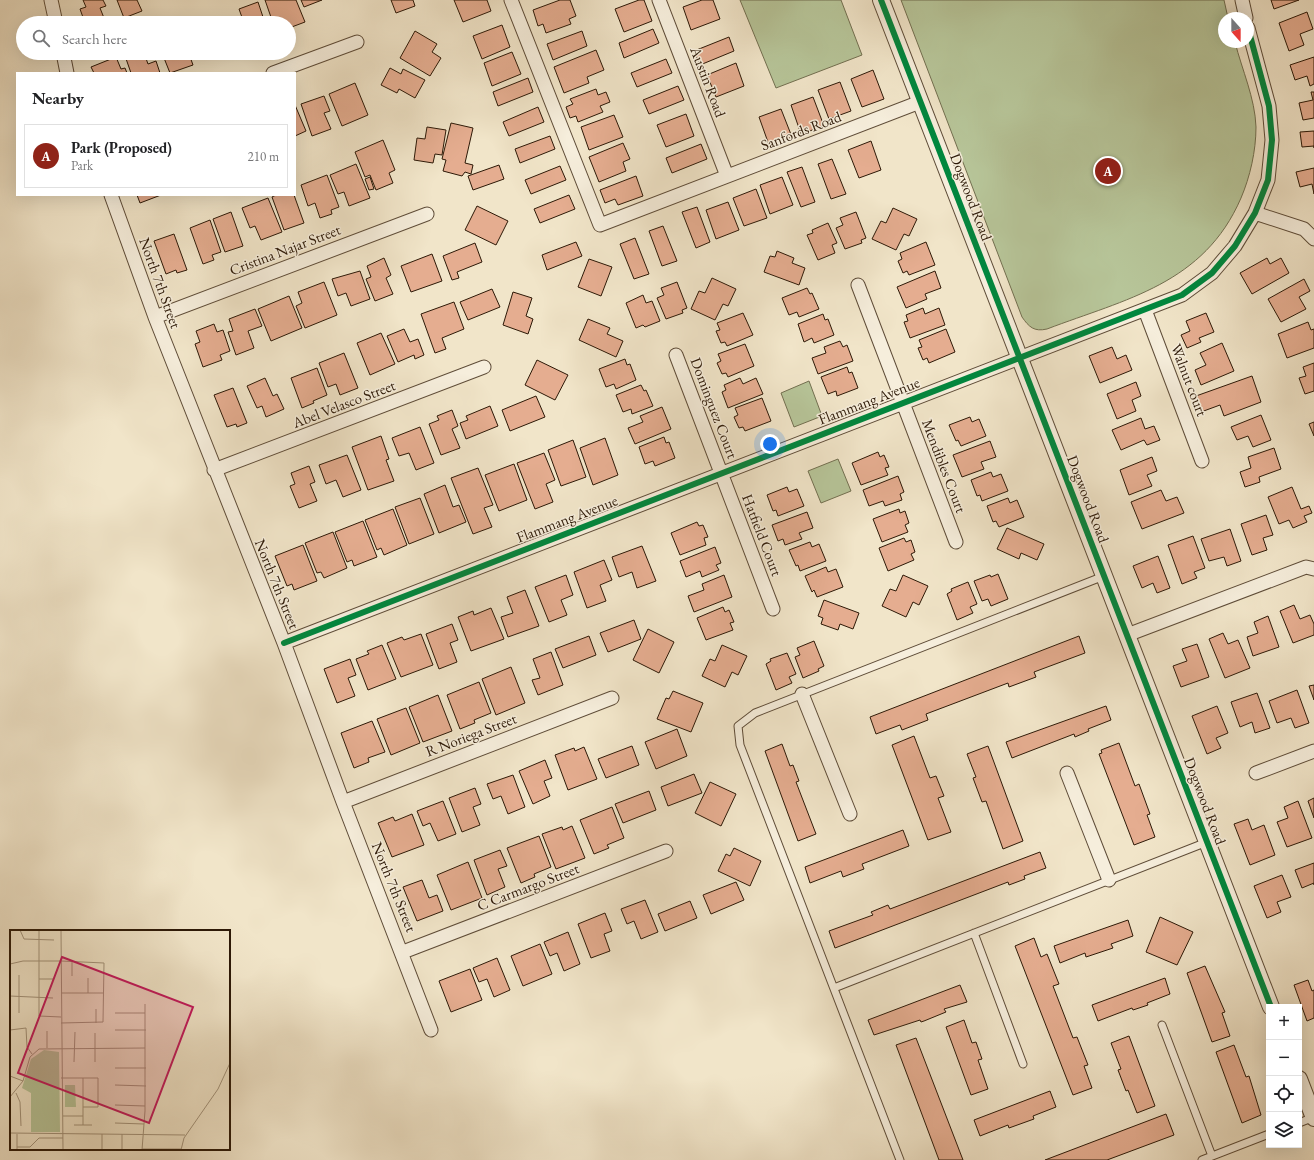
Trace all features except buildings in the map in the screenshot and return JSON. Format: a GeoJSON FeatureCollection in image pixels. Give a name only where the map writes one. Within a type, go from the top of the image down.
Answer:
{"type":"FeatureCollection","features":[{"type":"Feature","properties":{"kind":"street"},"geometry":{"type":"LineString","coordinates":[[51,0],[54,16]]}},
{"type":"Feature","properties":{"kind":"street","name":"Sanfords Road"},"geometry":{"type":"LineString","coordinates":[[511,0],[600,225],[920,102]]}},
{"type":"Feature","properties":{"kind":"street","name":"Austin Road"},"geometry":{"type":"LineString","coordinates":[[659,0],[727,176]]}},
{"type":"Feature","properties":{"kind":"street","name":"Dogwood Road"},"geometry":{"type":"LineString","coordinates":[[881,0],[1270,1004]]}},
{"type":"Feature","properties":{"kind":"street"},"geometry":{"type":"LineString","coordinates":[[1242,0],[1245,12]]}},
{"type":"Feature","properties":{"kind":"street"},"geometry":{"type":"LineString","coordinates":[[276,72],[357,42]]}},
{"type":"Feature","properties":{"kind":"street","name":"Flammang Avenue"},"geometry":{"type":"LineString","coordinates":[[284,643],[1182,295],[1212,273],[1235,246],[1255,213],[1268,180],[1272,140],[1269,106],[1253,48]]}},
{"type":"Feature","properties":{"kind":"street"},"geometry":{"type":"LineString","coordinates":[[64,60],[67,72]]}},
{"type":"Feature","properties":{"kind":"street","name":"North 7th Street"},"geometry":{"type":"LineString","coordinates":[[111,196],[155,317],[214,470],[284,643],[343,802],[403,952],[431,1030]]}},
{"type":"Feature","properties":{"kind":"street"},"geometry":{"type":"LineString","coordinates":[[1255,213],[1304,229],[1314,239]]}},
{"type":"Feature","properties":{"kind":"street","name":"Cristina Najar Street"},"geometry":{"type":"LineString","coordinates":[[155,317],[427,214]]}},
{"type":"Feature","properties":{"kind":"street","name":"Mendibles Court"},"geometry":{"type":"LineString","coordinates":[[858,285],[956,542]]}},
{"type":"Feature","properties":{"kind":"street","name":"Walnut court"},"geometry":{"type":"LineString","coordinates":[[1145,310],[1202,461]]}},
{"type":"Feature","properties":{"kind":"street","name":"Dominguez Court"},"geometry":{"type":"LineString","coordinates":[[676,355],[721,473]]}},
{"type":"Feature","properties":{"kind":"street","name":"Abel Velasco Street"},"geometry":{"type":"LineString","coordinates":[[214,470],[484,367]]}},
{"type":"Feature","properties":{"kind":"street","name":"Hatfield Court"},"geometry":{"type":"LineString","coordinates":[[721,473],[773,609]]}},
{"type":"Feature","properties":{"kind":"street"},"geometry":{"type":"LineString","coordinates":[[1127,635],[1306,567],[1314,569]]}},
{"type":"Feature","properties":{"kind":"street"},"geometry":{"type":"LineString","coordinates":[[802,694],[850,814]]}},
{"type":"Feature","properties":{"kind":"street","name":"R Noriega Street"},"geometry":{"type":"LineString","coordinates":[[343,802],[612,698]]}},
{"type":"Feature","properties":{"kind":"street"},"geometry":{"type":"LineString","coordinates":[[1256,773],[1314,752]]}},
{"type":"Feature","properties":{"kind":"street"},"geometry":{"type":"LineString","coordinates":[[1066,773],[1109,880]]}},
{"type":"Feature","properties":{"kind":"street","name":"C Carmargo Street"},"geometry":{"type":"LineString","coordinates":[[403,952],[666,851]]}},
{"type":"Feature","properties":{"kind":"street"},"geometry":{"type":"LineString","coordinates":[[1302,1087],[1314,1117]]}},
{"type":"Feature","properties":{"kind":"lane"},"geometry":{"type":"LineString","coordinates":[[900,1160],[740,745],[738,726],[754,713],[1104,576]]}},
{"type":"Feature","properties":{"kind":"lane"},"geometry":{"type":"LineString","coordinates":[[834,988],[1207,842]]}},
{"type":"Feature","properties":{"kind":"lane"},"geometry":{"type":"LineString","coordinates":[[974,933],[1023,1064]]}},
{"type":"Feature","properties":{"kind":"lane"},"geometry":{"type":"LineString","coordinates":[[1162,1025],[1212,1156]]}},
{"type":"Feature","properties":{"kind":"lane"},"geometry":{"type":"LineString","coordinates":[[1302,1122],[1314,1117]]}},
{"type":"Feature","properties":{"kind":"lane"},"geometry":{"type":"LineString","coordinates":[[1202,1160],[1266,1135]]}},
{"type":"Feature","properties":{"kind":"green space"},"geometry":{"type":"Polygon","coordinates":[[[740,0],[841,0],[862,55],[776,88],[740,0]]]}},
{"type":"Feature","properties":{"kind":"green space"},"geometry":{"type":"Polygon","coordinates":[[[901,0],[1224,0],[1227,12],[1218,12],[1218,48],[1237,48],[1251,95],[1256,127],[1254,154],[1247,181],[1241,198],[1225,227],[1206,251],[1184,269],[1160,284],[1133,297],[1042,330],[1032,328],[1022,317],[901,0]]]}},
{"type":"Feature","properties":{"kind":"green space"},"geometry":{"type":"Polygon","coordinates":[[[809,381],[822,416],[794,427],[781,393],[809,381]]]}},
{"type":"Feature","properties":{"kind":"green space"},"geometry":{"type":"Polygon","coordinates":[[[838,459],[851,491],[821,503],[808,471],[838,459]]]}},
{"type":"Feature","properties":{"kind":"cycle path"},"geometry":{"type":"LineString","coordinates":[[881,0],[1270,1004]]}},
{"type":"Feature","properties":{"kind":"cycle path"},"geometry":{"type":"LineString","coordinates":[[284,643],[1182,295],[1212,273],[1235,246],[1255,213],[1268,180],[1272,140],[1269,106],[1253,48]]}},
{"type":"Feature","properties":{"kind":"place","name":"Park (Proposed)"},"geometry":{"type":"Point","coordinates":[1108,171]}}]}
